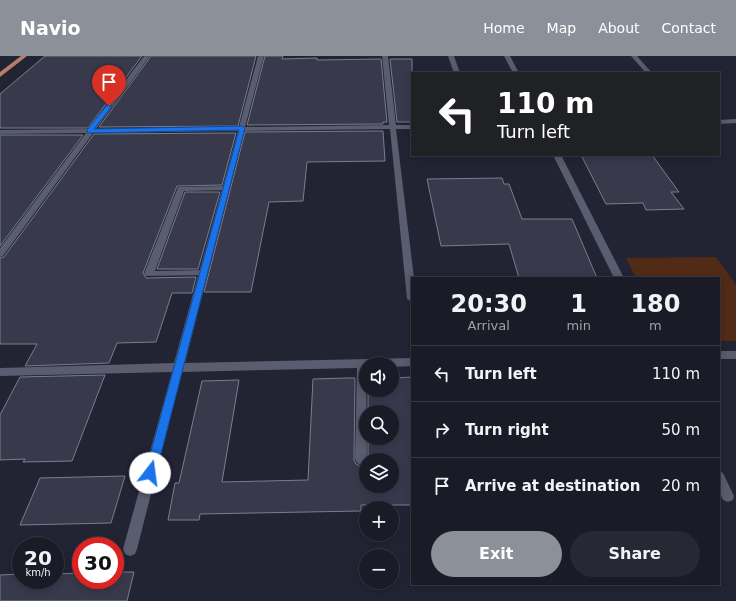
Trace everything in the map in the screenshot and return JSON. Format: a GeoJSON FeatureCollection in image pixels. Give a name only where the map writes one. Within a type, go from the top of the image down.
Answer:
{"type":"FeatureCollection","features":[{"type":"Feature","properties":{"kind":"main road"},"geometry":{"type":"LineString","coordinates":[[0,75],[24,56]]}},
{"type":"Feature","properties":{"kind":"street"},"geometry":{"type":"LineString","coordinates":[[0,254],[147,56]]}},
{"type":"Feature","properties":{"kind":"street"},"geometry":{"type":"LineString","coordinates":[[130,549],[261,56]]}},
{"type":"Feature","properties":{"kind":"street"},"geometry":{"type":"LineString","coordinates":[[385,56],[411,290]]}},
{"type":"Feature","properties":{"kind":"street"},"geometry":{"type":"LineString","coordinates":[[451,56],[457,72]]}},
{"type":"Feature","properties":{"kind":"street"},"geometry":{"type":"LineString","coordinates":[[508,56],[516,72]]}},
{"type":"Feature","properties":{"kind":"street"},"geometry":{"type":"LineString","coordinates":[[634,56],[648,72]]}},
{"type":"Feature","properties":{"kind":"street"},"geometry":{"type":"LineString","coordinates":[[720,122],[736,122]]}},
{"type":"Feature","properties":{"kind":"street"},"geometry":{"type":"LineString","coordinates":[[0,132],[411,127]]}},
{"type":"Feature","properties":{"kind":"street"},"geometry":{"type":"LineString","coordinates":[[558,156],[618,277]]}},
{"type":"Feature","properties":{"kind":"street"},"geometry":{"type":"LineString","coordinates":[[204,273],[150,274],[181,189],[226,188]]}},
{"type":"Feature","properties":{"kind":"street"},"geometry":{"type":"LineString","coordinates":[[720,355],[736,354]]}},
{"type":"Feature","properties":{"kind":"street"},"geometry":{"type":"LineString","coordinates":[[399,362],[411,362]]}},
{"type":"Feature","properties":{"kind":"street"},"geometry":{"type":"LineString","coordinates":[[0,372],[359,363]]}},
{"type":"Feature","properties":{"kind":"street"},"geometry":{"type":"LineString","coordinates":[[361,453],[362,397]]}},
{"type":"Feature","properties":{"kind":"street"},"geometry":{"type":"LineString","coordinates":[[720,479],[728,496]]}},
{"type":"Feature","properties":{"kind":"shaded area"},"geometry":{"type":"Polygon","coordinates":[[[716,257],[736,285],[736,341],[720,341],[720,277],[636,277],[626,258],[716,257]]]}},
{"type":"Feature","properties":{"kind":"building"},"geometry":{"type":"Polygon","coordinates":[[[45,56],[142,56],[88,128],[0,128],[0,94],[45,56]]]}},
{"type":"Feature","properties":{"kind":"building"},"geometry":{"type":"Polygon","coordinates":[[[151,56],[256,56],[238,126],[99,127],[151,56]]]}},
{"type":"Feature","properties":{"kind":"building"},"geometry":{"type":"Polygon","coordinates":[[[265,56],[283,56],[282,59],[317,58],[317,60],[381,59],[387,122],[383,122],[383,124],[247,125],[265,56]]]}},
{"type":"Feature","properties":{"kind":"building"},"geometry":{"type":"Polygon","coordinates":[[[390,59],[412,59],[411,122],[397,122],[390,59]]]}},
{"type":"Feature","properties":{"kind":"building"},"geometry":{"type":"Polygon","coordinates":[[[383,131],[385,161],[307,162],[303,201],[269,202],[251,292],[204,292],[245,132],[383,131]]]}},
{"type":"Feature","properties":{"kind":"building"},"geometry":{"type":"Polygon","coordinates":[[[236,133],[222,185],[177,186],[143,273],[146,278],[196,277],[192,293],[172,293],[156,342],[117,343],[109,363],[25,366],[37,344],[0,344],[0,258],[4,257],[94,134],[236,133]]]}},
{"type":"Feature","properties":{"kind":"building"},"geometry":{"type":"Polygon","coordinates":[[[0,135],[83,135],[0,246],[0,135]]]}},
{"type":"Feature","properties":{"kind":"building"},"geometry":{"type":"Polygon","coordinates":[[[582,156],[653,156],[679,192],[671,192],[684,209],[646,210],[643,203],[606,204],[582,156]]]}},
{"type":"Feature","properties":{"kind":"building"},"geometry":{"type":"Polygon","coordinates":[[[502,178],[504,184],[509,184],[522,219],[572,219],[597,277],[519,277],[509,244],[441,246],[427,179],[502,178]]]}},
{"type":"Feature","properties":{"kind":"building"},"geometry":{"type":"Polygon","coordinates":[[[185,192],[220,192],[198,269],[157,269],[185,192]]]}},
{"type":"Feature","properties":{"kind":"building"},"geometry":{"type":"Polygon","coordinates":[[[105,375],[72,461],[23,462],[25,459],[0,460],[0,415],[20,377],[105,375]]]}},
{"type":"Feature","properties":{"kind":"building"},"geometry":{"type":"Polygon","coordinates":[[[411,377],[411,505],[399,505],[399,501],[359,501],[359,511],[200,514],[199,520],[168,520],[175,483],[179,483],[202,381],[239,380],[222,482],[308,480],[313,379],[355,378],[354,460],[356,464],[359,466],[359,493],[399,493],[399,453],[368,453],[368,445],[399,445],[399,405],[368,405],[368,397],[399,397],[399,378],[411,377]]]}},
{"type":"Feature","properties":{"kind":"building"},"geometry":{"type":"Polygon","coordinates":[[[125,476],[111,523],[20,525],[40,478],[125,476]]]}},
{"type":"Feature","properties":{"kind":"building"},"geometry":{"type":"Polygon","coordinates":[[[124,572],[134,572],[127,601],[0,601],[0,575],[12,574],[12,589],[64,589],[64,574],[72,573],[72,589],[124,589],[124,572]]]}},
{"type":"Feature","properties":{"kind":"route"},"geometry":{"type":"LineString","coordinates":[[109,106],[90,131],[242,128],[150,473]]}}]}
